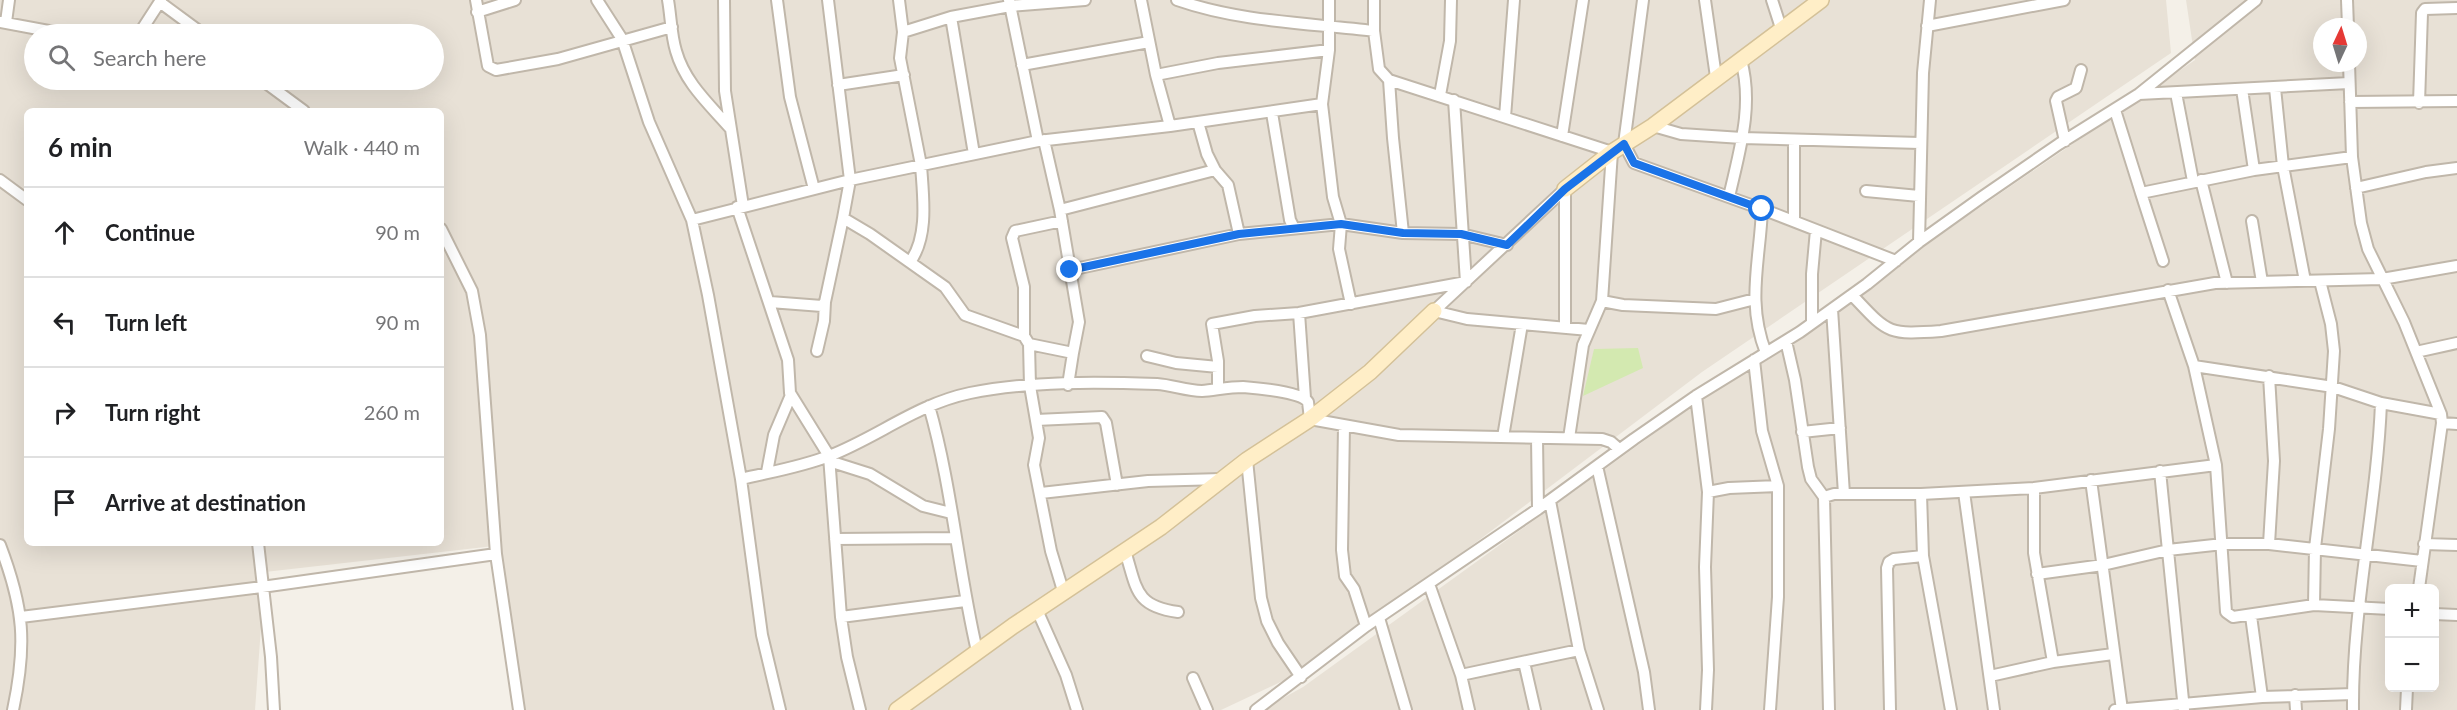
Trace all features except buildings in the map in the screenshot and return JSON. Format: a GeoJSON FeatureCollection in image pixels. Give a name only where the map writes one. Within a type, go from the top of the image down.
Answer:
{"type":"FeatureCollection","features":[{"type":"Feature","properties":{"kind":"street"},"geometry":{"type":"LineString","coordinates":[[9,0],[3,22],[24,26]]}},
{"type":"Feature","properties":{"kind":"street"},"geometry":{"type":"LineString","coordinates":[[476,0],[488,66],[491,69],[558,59],[622,39],[672,27]]}},
{"type":"Feature","properties":{"kind":"street"},"geometry":{"type":"LineString","coordinates":[[477,12],[515,0]]}},
{"type":"Feature","properties":{"kind":"street"},"geometry":{"type":"LineString","coordinates":[[597,0],[622,39],[649,122],[692,220],[741,479],[762,635],[780,710]]}},
{"type":"Feature","properties":{"kind":"street"},"geometry":{"type":"LineString","coordinates":[[668,0],[675,49],[688,80],[730,128]]}},
{"type":"Feature","properties":{"kind":"street"},"geometry":{"type":"LineString","coordinates":[[724,0],[725,91],[740,207],[788,360],[791,395],[829,459],[841,617],[847,657],[860,710]]}},
{"type":"Feature","properties":{"kind":"street"},"geometry":{"type":"LineString","coordinates":[[777,0],[790,97],[814,189]]}},
{"type":"Feature","properties":{"kind":"street"},"geometry":{"type":"LineString","coordinates":[[817,351],[850,180],[828,0]]}},
{"type":"Feature","properties":{"kind":"street"},"geometry":{"type":"LineString","coordinates":[[899,0],[903,32],[900,58],[921,165],[921,240],[910,262]]}},
{"type":"Feature","properties":{"kind":"street"},"geometry":{"type":"LineString","coordinates":[[903,32],[951,17],[1010,3],[1085,0]]}},
{"type":"Feature","properties":{"kind":"street"},"geometry":{"type":"LineString","coordinates":[[1142,0],[1156,75],[1170,126]]}},
{"type":"Feature","properties":{"kind":"street"},"geometry":{"type":"LineString","coordinates":[[1177,0],[1228,14],[1307,26],[1330,25],[1374,31]]}},
{"type":"Feature","properties":{"kind":"street"},"geometry":{"type":"LineString","coordinates":[[1329,0],[1329,50],[1322,104],[1333,197],[1341,224],[1339,249],[1351,304]]}},
{"type":"Feature","properties":{"kind":"street"},"geometry":{"type":"LineString","coordinates":[[1374,0],[1374,31],[1379,69],[1389,80],[1562,136],[1618,148],[1634,163],[1896,261]]}},
{"type":"Feature","properties":{"kind":"street"},"geometry":{"type":"LineString","coordinates":[[1440,95],[1450,41],[1451,0]]}},
{"type":"Feature","properties":{"kind":"street"},"geometry":{"type":"LineString","coordinates":[[1505,117],[1514,0]]}},
{"type":"Feature","properties":{"kind":"street"},"geometry":{"type":"LineString","coordinates":[[1562,136],[1583,0]]}},
{"type":"Feature","properties":{"kind":"street"},"geometry":{"type":"LineString","coordinates":[[1569,438],[1583,345],[1602,302],[1618,148],[1643,0]]}},
{"type":"Feature","properties":{"kind":"street"},"geometry":{"type":"LineString","coordinates":[[1705,0],[1716,77]]}},
{"type":"Feature","properties":{"kind":"street"},"geometry":{"type":"LineString","coordinates":[[1772,0],[1781,28]]}},
{"type":"Feature","properties":{"kind":"street"},"geometry":{"type":"LineString","coordinates":[[897,710],[977,651],[1161,527],[1247,460],[1310,419],[1370,372],[1565,189],[1821,0]]}},
{"type":"Feature","properties":{"kind":"street"},"geometry":{"type":"LineString","coordinates":[[1918,242],[1920,142],[1930,0]]}},
{"type":"Feature","properties":{"kind":"street"},"geometry":{"type":"LineString","coordinates":[[1927,26],[2064,0]]}},
{"type":"Feature","properties":{"kind":"street"},"geometry":{"type":"LineString","coordinates":[[1256,710],[1366,626],[1550,501],[1619,449],[1696,396],[1786,341],[1852,295],[1918,242],[2065,141],[2139,94],[2256,0]]}},
{"type":"Feature","properties":{"kind":"street"},"geometry":{"type":"LineString","coordinates":[[2347,0],[2348,18]]}},
{"type":"Feature","properties":{"kind":"street"},"geometry":{"type":"LineString","coordinates":[[146,24],[161,1],[190,24]]}},
{"type":"Feature","properties":{"kind":"street"},"geometry":{"type":"LineString","coordinates":[[1010,3],[1022,64],[1061,216],[1079,322],[1068,385]]}},
{"type":"Feature","properties":{"kind":"street"},"geometry":{"type":"LineString","coordinates":[[2419,103],[2422,13],[2425,9],[2431,8],[2457,9]]}},
{"type":"Feature","properties":{"kind":"street"},"geometry":{"type":"LineString","coordinates":[[951,17],[974,154]]}},
{"type":"Feature","properties":{"kind":"street"},"geometry":{"type":"LineString","coordinates":[[1022,64],[1149,42]]}},
{"type":"Feature","properties":{"kind":"street"},"geometry":{"type":"LineString","coordinates":[[1156,75],[1218,63],[1329,50]]}},
{"type":"Feature","properties":{"kind":"street"},"geometry":{"type":"LineString","coordinates":[[1730,197],[1742,138],[1747,92],[1741,60]]}},
{"type":"Feature","properties":{"kind":"street"},"geometry":{"type":"LineString","coordinates":[[2065,141],[2056,100],[2076,88],[2081,70]]}},
{"type":"Feature","properties":{"kind":"street"},"geometry":{"type":"LineString","coordinates":[[2349,72],[2352,157],[2366,240],[2416,352],[2441,419],[2419,584]]}},
{"type":"Feature","properties":{"kind":"street"},"geometry":{"type":"LineString","coordinates":[[838,85],[904,75]]}},
{"type":"Feature","properties":{"kind":"street"},"geometry":{"type":"LineString","coordinates":[[1389,80],[1403,233]]}},
{"type":"Feature","properties":{"kind":"street"},"geometry":{"type":"LineString","coordinates":[[2139,94],[2349,83]]}},
{"type":"Feature","properties":{"kind":"street"},"geometry":{"type":"LineString","coordinates":[[2276,88],[2283,166],[2305,281]]}},
{"type":"Feature","properties":{"kind":"street"},"geometry":{"type":"LineString","coordinates":[[2242,89],[2254,170]]}},
{"type":"Feature","properties":{"kind":"street"},"geometry":{"type":"LineString","coordinates":[[276,90],[300,108]]}},
{"type":"Feature","properties":{"kind":"street"},"geometry":{"type":"LineString","coordinates":[[2176,93],[2197,180],[2227,283]]}},
{"type":"Feature","properties":{"kind":"street"},"geometry":{"type":"LineString","coordinates":[[1454,100],[1461,234],[1466,282]]}},
{"type":"Feature","properties":{"kind":"street"},"geometry":{"type":"LineString","coordinates":[[2350,102],[2457,101]]}},
{"type":"Feature","properties":{"kind":"street"},"geometry":{"type":"LineString","coordinates":[[692,220],[850,180],[1041,141],[1272,113],[1322,104]]}},
{"type":"Feature","properties":{"kind":"street"},"geometry":{"type":"LineString","coordinates":[[2115,110],[2163,261]]}},
{"type":"Feature","properties":{"kind":"street"},"geometry":{"type":"LineString","coordinates":[[1272,113],[1287,189],[1290,220],[1294,228]]}},
{"type":"Feature","properties":{"kind":"street"},"geometry":{"type":"LineString","coordinates":[[1198,122],[1207,154],[1215,170],[1228,185],[1239,234]]}},
{"type":"Feature","properties":{"kind":"street"},"geometry":{"type":"LineString","coordinates":[[1653,126],[1681,134],[1742,138],[1920,142]]}},
{"type":"Feature","properties":{"kind":"street"},"geometry":{"type":"LineString","coordinates":[[1794,140],[1794,221]]}},
{"type":"Feature","properties":{"kind":"street"},"geometry":{"type":"LineString","coordinates":[[2141,194],[2197,180],[2254,170],[2352,157]]}},
{"type":"Feature","properties":{"kind":"street"},"geometry":{"type":"LineString","coordinates":[[2356,189],[2426,172],[2457,168]]}},
{"type":"Feature","properties":{"kind":"street"},"geometry":{"type":"LineString","coordinates":[[1064,594],[1051,551],[1034,465],[1038,438],[1030,386],[1024,287],[1012,238],[1015,231],[1215,170]]}},
{"type":"Feature","properties":{"kind":"street"},"geometry":{"type":"LineString","coordinates":[[0,180],[24,198]]}},
{"type":"Feature","properties":{"kind":"street"},"geometry":{"type":"LineString","coordinates":[[1565,189],[1565,328]]}},
{"type":"Feature","properties":{"kind":"street"},"geometry":{"type":"LineString","coordinates":[[1866,191],[1919,196]]}},
{"type":"Feature","properties":{"kind":"street"},"geometry":{"type":"LineString","coordinates":[[1762,209],[1754,276],[1760,337],[1766,353]]}},
{"type":"Feature","properties":{"kind":"street"},"geometry":{"type":"LineString","coordinates":[[843,218],[870,234],[945,287],[965,315],[1027,340],[1073,353]]}},
{"type":"Feature","properties":{"kind":"street"},"geometry":{"type":"LineString","coordinates":[[2252,221],[2262,282]]}},
{"type":"Feature","properties":{"kind":"street"},"geometry":{"type":"LineString","coordinates":[[1070,270],[1239,234],[1341,224],[1403,233],[1461,234],[1507,245]]}},
{"type":"Feature","properties":{"kind":"street"},"geometry":{"type":"LineString","coordinates":[[1812,323],[1812,274],[1816,230]]}},
{"type":"Feature","properties":{"kind":"street"},"geometry":{"type":"LineString","coordinates":[[444,235],[472,291],[480,335],[496,554],[519,710]]}},
{"type":"Feature","properties":{"kind":"street"},"geometry":{"type":"LineString","coordinates":[[1852,295],[1883,327],[1897,332],[1911,333],[1941,331],[2168,290],[2227,283],[2382,279],[2457,266]]}},
{"type":"Feature","properties":{"kind":"street"},"geometry":{"type":"LineString","coordinates":[[2314,606],[2315,548],[2333,387],[2334,351],[2331,324],[2320,281]]}},
{"type":"Feature","properties":{"kind":"street"},"geometry":{"type":"LineString","coordinates":[[1218,389],[1218,367],[1212,324],[1255,316],[1299,313],[1466,282]]}},
{"type":"Feature","properties":{"kind":"street"},"geometry":{"type":"LineString","coordinates":[[2168,290],[2194,366],[2216,465],[2226,612],[2233,617],[2314,606],[2385,609]]}},
{"type":"Feature","properties":{"kind":"street"},"geometry":{"type":"LineString","coordinates":[[1602,302],[1716,309],[1755,298]]}},
{"type":"Feature","properties":{"kind":"street"},"geometry":{"type":"LineString","coordinates":[[770,302],[818,306],[822,306],[825,302]]}},
{"type":"Feature","properties":{"kind":"street"},"geometry":{"type":"LineString","coordinates":[[1832,309],[1844,494]]}},
{"type":"Feature","properties":{"kind":"street"},"geometry":{"type":"LineString","coordinates":[[1434,311],[1467,320],[1589,330]]}},
{"type":"Feature","properties":{"kind":"street"},"geometry":{"type":"LineString","coordinates":[[1299,313],[1305,398],[1310,419]]}},
{"type":"Feature","properties":{"kind":"street"},"geometry":{"type":"LineString","coordinates":[[1503,437],[1522,324]]}},
{"type":"Feature","properties":{"kind":"street"},"geometry":{"type":"LineString","coordinates":[[1786,341],[1795,380],[1811,479],[1824,497],[1828,710]]}},
{"type":"Feature","properties":{"kind":"street"},"geometry":{"type":"LineString","coordinates":[[2416,352],[2457,343]]}},
{"type":"Feature","properties":{"kind":"street"},"geometry":{"type":"LineString","coordinates":[[1147,356],[1176,363],[1218,367]]}},
{"type":"Feature","properties":{"kind":"street"},"geometry":{"type":"LineString","coordinates":[[1754,360],[1762,431],[1778,486],[1778,597],[1770,710]]}},
{"type":"Feature","properties":{"kind":"street"},"geometry":{"type":"LineString","coordinates":[[2194,366],[2333,387],[2457,424]]}},
{"type":"Feature","properties":{"kind":"street"},"geometry":{"type":"LineString","coordinates":[[2269,376],[2274,461],[2269,544]]}},
{"type":"Feature","properties":{"kind":"street"},"geometry":{"type":"LineString","coordinates":[[741,479],[829,459],[913,412],[971,393],[1030,386],[1129,384],[1161,385],[1200,391],[1255,388],[1305,398]]}},
{"type":"Feature","properties":{"kind":"street"},"geometry":{"type":"LineString","coordinates":[[767,472],[774,435],[791,395]]}},
{"type":"Feature","properties":{"kind":"street"},"geometry":{"type":"LineString","coordinates":[[1696,396],[1708,492],[1705,567],[1706,710]]}},
{"type":"Feature","properties":{"kind":"street"},"geometry":{"type":"LineString","coordinates":[[2353,710],[2359,609],[2379,452],[2381,403]]}},
{"type":"Feature","properties":{"kind":"street"},"geometry":{"type":"LineString","coordinates":[[929,406],[941,447],[965,601],[977,651]]}},
{"type":"Feature","properties":{"kind":"street"},"geometry":{"type":"LineString","coordinates":[[1036,420],[1096,417],[1104,419],[1117,485]]}},
{"type":"Feature","properties":{"kind":"street"},"geometry":{"type":"LineString","coordinates":[[1310,419],[1400,435],[1607,440],[1619,449]]}},
{"type":"Feature","properties":{"kind":"street"},"geometry":{"type":"LineString","coordinates":[[1344,426],[1342,550],[1345,576],[1354,589],[1366,626]]}},
{"type":"Feature","properties":{"kind":"street"},"geometry":{"type":"LineString","coordinates":[[1802,432],[1840,428]]}},
{"type":"Feature","properties":{"kind":"street"},"geometry":{"type":"LineString","coordinates":[[1538,438],[1538,509]]}},
{"type":"Feature","properties":{"kind":"street"},"geometry":{"type":"LineString","coordinates":[[829,459],[870,474],[923,506],[951,513]]}},
{"type":"Feature","properties":{"kind":"street"},"geometry":{"type":"LineString","coordinates":[[1247,460],[1261,598],[1267,621],[1278,643],[1301,677]]}},
{"type":"Feature","properties":{"kind":"street"},"geometry":{"type":"LineString","coordinates":[[1824,497],[1844,494],[1921,494],[2034,488],[2216,465]]}},
{"type":"Feature","properties":{"kind":"street"},"geometry":{"type":"LineString","coordinates":[[1597,466],[1644,672],[1649,710]]}},
{"type":"Feature","properties":{"kind":"street"},"geometry":{"type":"LineString","coordinates":[[2160,471],[2183,706]]}},
{"type":"Feature","properties":{"kind":"street"},"geometry":{"type":"LineString","coordinates":[[1041,493],[1148,481],[1222,479]]}},
{"type":"Feature","properties":{"kind":"street"},"geometry":{"type":"LineString","coordinates":[[2091,480],[2119,709],[2183,706],[2262,697],[2353,694]]}},
{"type":"Feature","properties":{"kind":"street"},"geometry":{"type":"LineString","coordinates":[[1708,492],[1729,488],[1778,486]]}},
{"type":"Feature","properties":{"kind":"street"},"geometry":{"type":"LineString","coordinates":[[2034,488],[2033,532],[2037,574],[2053,662]]}},
{"type":"Feature","properties":{"kind":"street"},"geometry":{"type":"LineString","coordinates":[[1964,492],[1994,710]]}},
{"type":"Feature","properties":{"kind":"street"},"geometry":{"type":"LineString","coordinates":[[1921,494],[1923,556],[1951,710]]}},
{"type":"Feature","properties":{"kind":"street"},"geometry":{"type":"LineString","coordinates":[[1550,501],[1579,650],[1598,710]]}},
{"type":"Feature","properties":{"kind":"street"},"geometry":{"type":"LineString","coordinates":[[835,539],[956,538]]}},
{"type":"Feature","properties":{"kind":"street"},"geometry":{"type":"LineString","coordinates":[[2037,574],[2103,565],[2168,550],[2223,544],[2269,544],[2422,561]]}},
{"type":"Feature","properties":{"kind":"street"},"geometry":{"type":"LineString","coordinates":[[2424,544],[2457,545]]}},
{"type":"Feature","properties":{"kind":"street"},"geometry":{"type":"LineString","coordinates":[[0,545],[14,582],[21,617],[22,670],[13,710]]}},
{"type":"Feature","properties":{"kind":"street"},"geometry":{"type":"LineString","coordinates":[[258,546],[271,657],[274,710]]}},
{"type":"Feature","properties":{"kind":"street"},"geometry":{"type":"LineString","coordinates":[[1125,551],[1137,589],[1143,599],[1156,609],[1178,612]]}},
{"type":"Feature","properties":{"kind":"street"},"geometry":{"type":"LineString","coordinates":[[21,617],[262,587],[496,554]]}},
{"type":"Feature","properties":{"kind":"street"},"geometry":{"type":"LineString","coordinates":[[1890,710],[1887,568],[1889,562],[1894,559],[1923,556]]}},
{"type":"Feature","properties":{"kind":"street"},"geometry":{"type":"LineString","coordinates":[[1429,584],[1461,675],[1468,710]]}},
{"type":"Feature","properties":{"kind":"street"},"geometry":{"type":"LineString","coordinates":[[841,617],[965,601]]}},
{"type":"Feature","properties":{"kind":"street"},"geometry":{"type":"LineString","coordinates":[[1037,610],[1066,675],[1077,710]]}},
{"type":"Feature","properties":{"kind":"street"},"geometry":{"type":"LineString","coordinates":[[2439,614],[2457,615]]}},
{"type":"Feature","properties":{"kind":"street"},"geometry":{"type":"LineString","coordinates":[[2251,616],[2262,697]]}},
{"type":"Feature","properties":{"kind":"street"},"geometry":{"type":"LineString","coordinates":[[1379,618],[1406,710]]}},
{"type":"Feature","properties":{"kind":"street"},"geometry":{"type":"LineString","coordinates":[[1461,675],[1579,650]]}},
{"type":"Feature","properties":{"kind":"street"},"geometry":{"type":"LineString","coordinates":[[1990,676],[2053,662],[2113,654]]}},
{"type":"Feature","properties":{"kind":"street"},"geometry":{"type":"LineString","coordinates":[[1524,662],[1535,710]]}},
{"type":"Feature","properties":{"kind":"street"},"geometry":{"type":"LineString","coordinates":[[1193,678],[1207,710]]}},
{"type":"Feature","properties":{"kind":"street"},"geometry":{"type":"LineString","coordinates":[[2406,710],[2407,692]]}},
{"type":"Feature","properties":{"kind":"street"},"geometry":{"type":"LineString","coordinates":[[2295,695],[2296,710]]}},
{"type":"Feature","properties":{"kind":"shaded area"},"geometry":{"type":"Polygon","coordinates":[[[0,0],[2166,0],[2171,53],[1702,372],[1308,669],[1221,710],[521,710],[494,546],[265,572],[255,710],[0,710],[0,0]]]}},
{"type":"Feature","properties":{"kind":"shaded area"},"geometry":{"type":"Polygon","coordinates":[[[2186,0],[2457,0],[2457,710],[1262,710],[1303,687],[1738,373],[2195,60],[2186,0]]]}},
{"type":"Feature","properties":{"kind":"green space"},"geometry":{"type":"Polygon","coordinates":[[[1638,348],[1643,368],[1583,396],[1594,349],[1638,348]]]}},
{"type":"Feature","properties":{"kind":"route"},"geometry":{"type":"LineString","coordinates":[[1070,270],[1239,234],[1341,224],[1403,233],[1461,234],[1507,245],[1565,189],[1624,144],[1634,163],[1762,209]]}}]}
